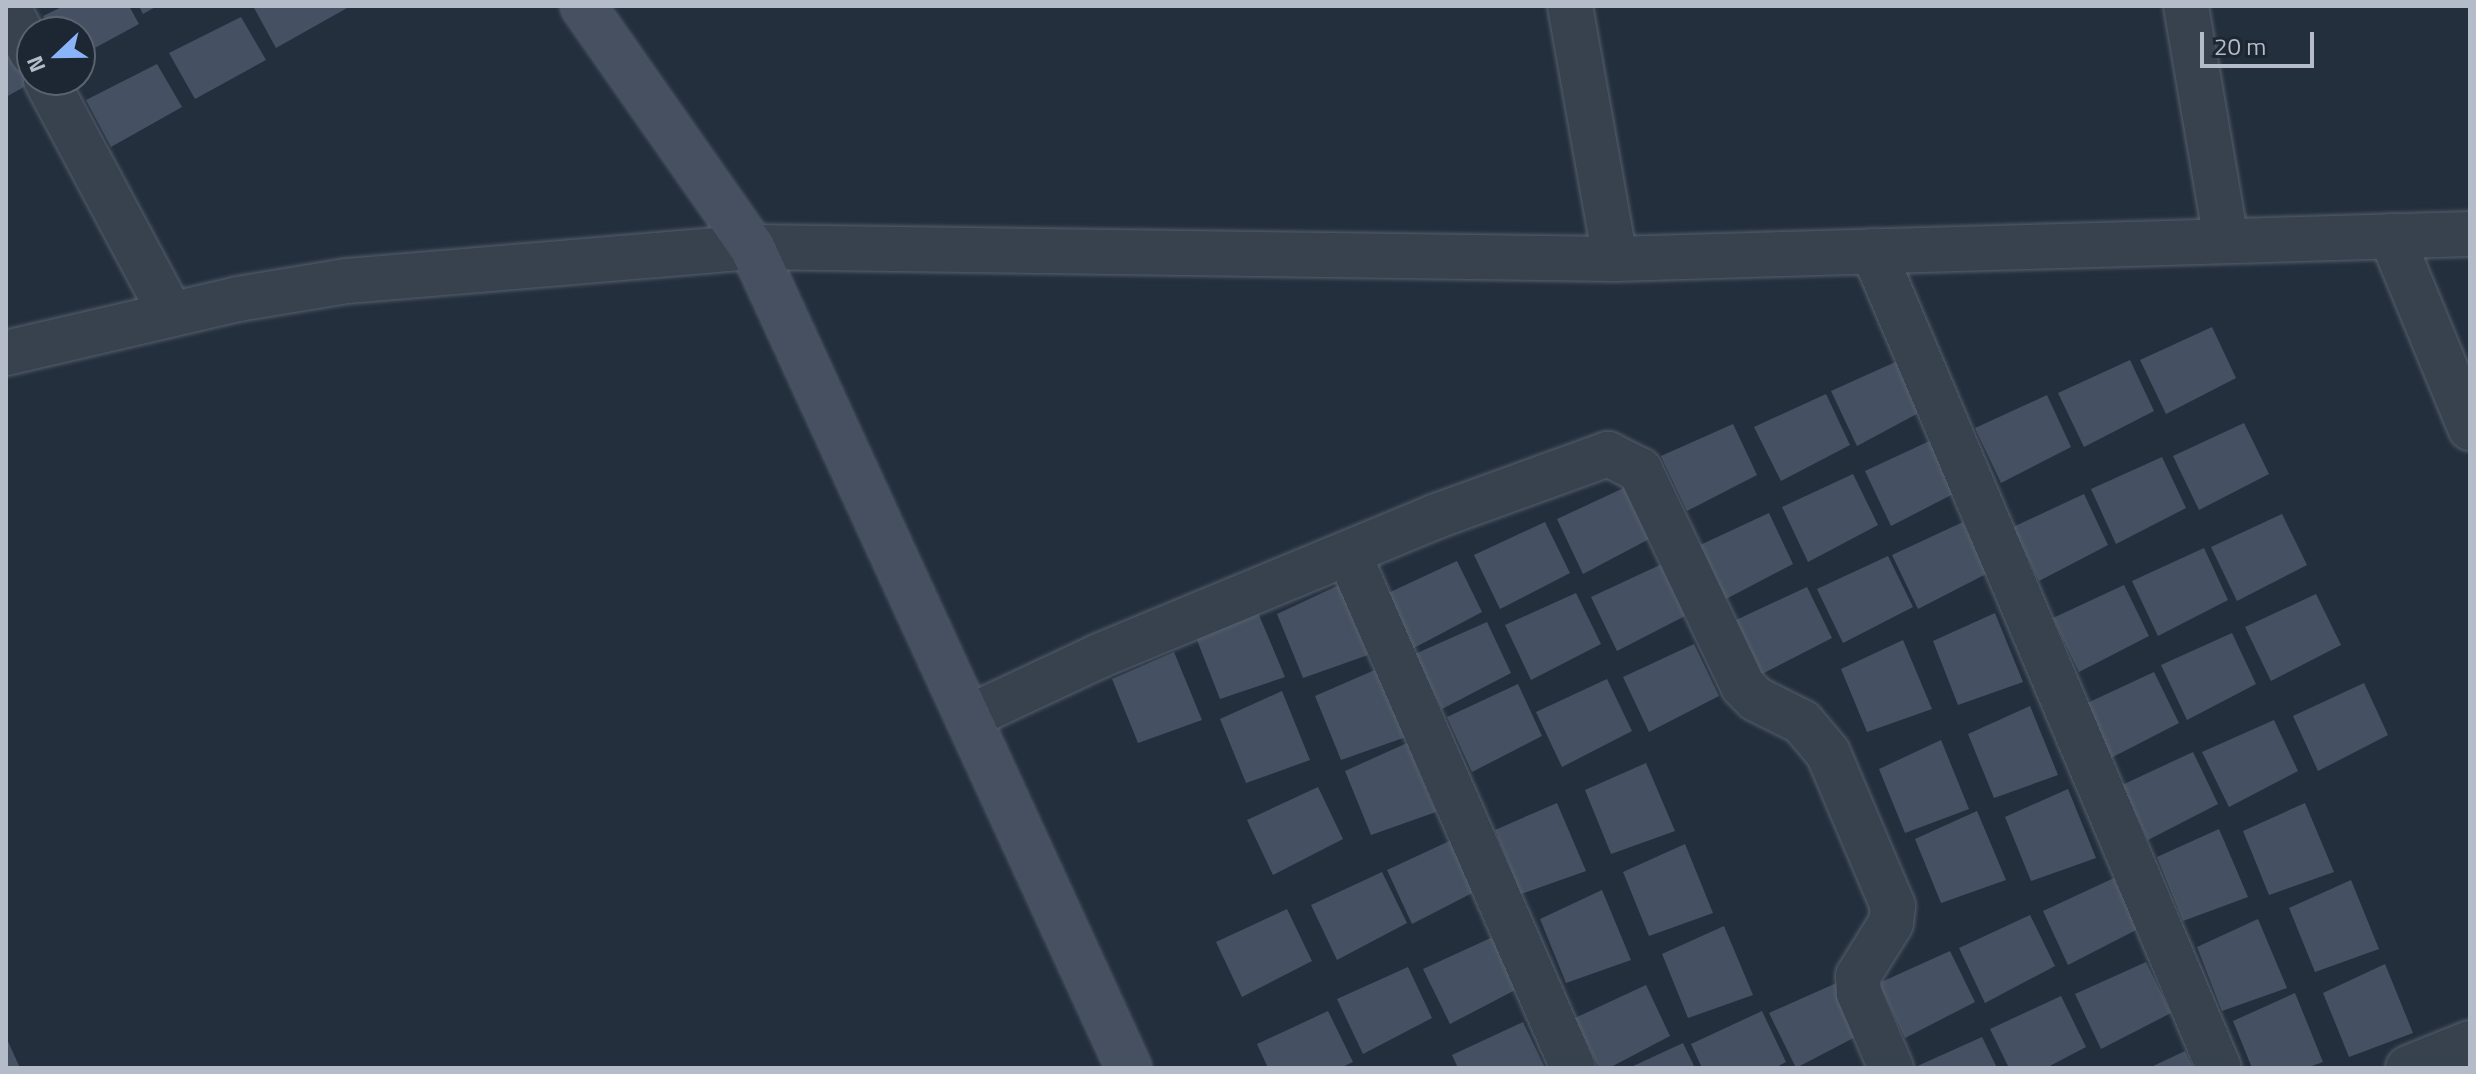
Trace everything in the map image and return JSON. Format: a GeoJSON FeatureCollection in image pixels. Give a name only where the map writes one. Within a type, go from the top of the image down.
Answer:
{"type":"FeatureCollection","features":[{"type":"Feature","properties":{"kind":"main road"},"geometry":{"type":"LineString","coordinates":[[583,6],[752,247],[971,716],[1129,1068]]}},
{"type":"Feature","properties":{"kind":"street"},"geometry":{"type":"LineString","coordinates":[[1570,6],[1615,259]]}},
{"type":"Feature","properties":{"kind":"street"},"geometry":{"type":"LineString","coordinates":[[2186,6],[2226,240]]}},
{"type":"Feature","properties":{"kind":"street"},"geometry":{"type":"LineString","coordinates":[[55,96],[171,314]]}},
{"type":"Feature","properties":{"kind":"street"},"geometry":{"type":"LineString","coordinates":[[6,353],[171,314],[347,281],[752,247],[1615,259],[2470,234]]}},
{"type":"Feature","properties":{"kind":"street"},"geometry":{"type":"LineString","coordinates":[[2391,236],[2470,428]]}},
{"type":"Feature","properties":{"kind":"street"},"geometry":{"type":"LineString","coordinates":[[1873,251],[2219,1068]]}},
{"type":"Feature","properties":{"kind":"street"},"geometry":{"type":"LineString","coordinates":[[971,716],[1099,656],[1349,555],[1434,517],[1608,454],[1640,470],[1743,686],[1756,699],[1802,722],[1828,753],[1893,906],[1891,923],[1858,976],[1859,993],[1891,1068]]}},
{"type":"Feature","properties":{"kind":"street"},"geometry":{"type":"LineString","coordinates":[[1349,555],[1573,1068]]}},
{"type":"Feature","properties":{"kind":"street"},"geometry":{"type":"LineString","coordinates":[[2408,1068],[2470,1043]]}},
{"type":"Feature","properties":{"kind":"building"},"geometry":{"type":"Polygon","coordinates":[[[64,6],[129,6],[139,24],[96,47],[96,16],[43,16],[64,6]]]}},
{"type":"Feature","properties":{"kind":"building"},"geometry":{"type":"Polygon","coordinates":[[[139,6],[157,6],[143,14],[139,6]]]}},
{"type":"Feature","properties":{"kind":"building"},"geometry":{"type":"Polygon","coordinates":[[[253,6],[345,6],[347,8],[276,48],[253,6]]]}},
{"type":"Feature","properties":{"kind":"building"},"geometry":{"type":"Polygon","coordinates":[[[241,17],[266,60],[195,99],[169,53],[241,17]]]}},
{"type":"Feature","properties":{"kind":"building"},"geometry":{"type":"Polygon","coordinates":[[[6,42],[16,58],[16,91],[6,97],[6,42]]]}},
{"type":"Feature","properties":{"kind":"building"},"geometry":{"type":"Polygon","coordinates":[[[157,64],[182,107],[111,147],[86,100],[157,64]]]}},
{"type":"Feature","properties":{"kind":"building"},"geometry":{"type":"Polygon","coordinates":[[[2212,327],[2236,378],[2166,414],[2140,360],[2212,327]]]}},
{"type":"Feature","properties":{"kind":"building"},"geometry":{"type":"Polygon","coordinates":[[[1902,359],[1926,409],[1857,446],[1831,391],[1902,359]]]}},
{"type":"Feature","properties":{"kind":"building"},"geometry":{"type":"Polygon","coordinates":[[[2130,360],[2154,411],[2084,447],[2058,393],[2130,360]]]}},
{"type":"Feature","properties":{"kind":"building"},"geometry":{"type":"Polygon","coordinates":[[[1826,394],[1850,445],[1781,481],[1754,427],[1826,394]]]}},
{"type":"Feature","properties":{"kind":"building"},"geometry":{"type":"Polygon","coordinates":[[[2047,395],[2071,447],[2001,483],[1975,428],[2047,395]]]}},
{"type":"Feature","properties":{"kind":"building"},"geometry":{"type":"Polygon","coordinates":[[[2244,423],[2269,474],[2199,510],[2173,456],[2244,423]]]}},
{"type":"Feature","properties":{"kind":"building"},"geometry":{"type":"Polygon","coordinates":[[[1733,424],[1757,475],[1687,511],[1661,456],[1733,424]]]}},
{"type":"Feature","properties":{"kind":"building"},"geometry":{"type":"Polygon","coordinates":[[[1936,438],[1961,490],[1891,526],[1865,471],[1936,438]]]}},
{"type":"Feature","properties":{"kind":"building"},"geometry":{"type":"Polygon","coordinates":[[[2162,457],[2186,508],[2116,544],[2091,489],[2162,457]]]}},
{"type":"Feature","properties":{"kind":"building"},"geometry":{"type":"Polygon","coordinates":[[[1853,474],[1878,525],[1808,562],[1782,507],[1853,474]]]}},
{"type":"Feature","properties":{"kind":"building"},"geometry":{"type":"Polygon","coordinates":[[[1628,486],[1653,537],[1583,574],[1557,519],[1628,486]]]}},
{"type":"Feature","properties":{"kind":"building"},"geometry":{"type":"Polygon","coordinates":[[[2084,494],[2108,545],[2039,581],[2013,527],[2084,494]]]}},
{"type":"Feature","properties":{"kind":"building"},"geometry":{"type":"Polygon","coordinates":[[[1769,513],[1793,564],[1724,600],[1698,546],[1769,513]]]}},
{"type":"Feature","properties":{"kind":"building"},"geometry":{"type":"Polygon","coordinates":[[[2282,514],[2307,565],[2237,601],[2211,547],[2282,514]]]}},
{"type":"Feature","properties":{"kind":"building"},"geometry":{"type":"Polygon","coordinates":[[[1545,522],[1570,573],[1500,609],[1474,555],[1545,522]]]}},
{"type":"Feature","properties":{"kind":"building"},"geometry":{"type":"Polygon","coordinates":[[[1963,522],[1988,573],[1918,609],[1892,555],[1963,522]]]}},
{"type":"Feature","properties":{"kind":"building"},"geometry":{"type":"Polygon","coordinates":[[[2204,548],[2228,600],[2158,636],[2132,581],[2204,548]]]}},
{"type":"Feature","properties":{"kind":"building"},"geometry":{"type":"Polygon","coordinates":[[[1888,556],[1913,607],[1843,643],[1817,589],[1888,556]]]}},
{"type":"Feature","properties":{"kind":"building"},"geometry":{"type":"Polygon","coordinates":[[[1457,561],[1482,612],[1412,649],[1386,594],[1457,561]]]}},
{"type":"Feature","properties":{"kind":"building"},"geometry":{"type":"Polygon","coordinates":[[[1662,564],[1687,615],[1617,651],[1591,597],[1662,564]]]}},
{"type":"Feature","properties":{"kind":"building"},"geometry":{"type":"Polygon","coordinates":[[[1339,585],[1368,655],[1303,678],[1277,614],[1339,585]]]}},
{"type":"Feature","properties":{"kind":"building"},"geometry":{"type":"Polygon","coordinates":[[[2124,585],[2149,636],[2079,672],[2053,618],[2124,585]]]}},
{"type":"Feature","properties":{"kind":"building"},"geometry":{"type":"Polygon","coordinates":[[[1807,587],[1832,638],[1762,674],[1736,620],[1807,587]]]}},
{"type":"Feature","properties":{"kind":"building"},"geometry":{"type":"Polygon","coordinates":[[[1576,593],[1601,644],[1531,680],[1505,625],[1576,593]]]}},
{"type":"Feature","properties":{"kind":"building"},"geometry":{"type":"Polygon","coordinates":[[[2316,594],[2341,645],[2271,681],[2245,627],[2316,594]]]}},
{"type":"Feature","properties":{"kind":"building"},"geometry":{"type":"Polygon","coordinates":[[[1256,608],[1285,677],[1220,699],[1195,635],[1256,608]]]}},
{"type":"Feature","properties":{"kind":"building"},"geometry":{"type":"Polygon","coordinates":[[[1995,613],[2023,682],[1958,705],[1933,641],[1995,613]]]}},
{"type":"Feature","properties":{"kind":"building"},"geometry":{"type":"Polygon","coordinates":[[[1487,622],[1511,673],[1442,709],[1415,654],[1487,622]]]}},
{"type":"Feature","properties":{"kind":"building"},"geometry":{"type":"Polygon","coordinates":[[[2232,633],[2256,684],[2187,720],[2161,665],[2232,633]]]}},
{"type":"Feature","properties":{"kind":"building"},"geometry":{"type":"Polygon","coordinates":[[[1903,640],[1932,709],[1867,732],[1841,669],[1903,640]]]}},
{"type":"Feature","properties":{"kind":"building"},"geometry":{"type":"Polygon","coordinates":[[[1694,644],[1719,696],[1649,732],[1623,677],[1694,644]]]}},
{"type":"Feature","properties":{"kind":"building"},"geometry":{"type":"Polygon","coordinates":[[[1174,652],[1202,720],[1138,743],[1112,679],[1174,652]]]}},
{"type":"Feature","properties":{"kind":"building"},"geometry":{"type":"Polygon","coordinates":[[[1377,669],[1406,737],[1341,760],[1315,696],[1377,669]]]}},
{"type":"Feature","properties":{"kind":"building"},"geometry":{"type":"Polygon","coordinates":[[[2154,672],[2179,723],[2109,759],[2083,705],[2154,672]]]}},
{"type":"Feature","properties":{"kind":"building"},"geometry":{"type":"Polygon","coordinates":[[[1607,679],[1632,731],[1562,767],[1536,712],[1607,679]]]}},
{"type":"Feature","properties":{"kind":"building"},"geometry":{"type":"Polygon","coordinates":[[[2364,683],[2388,735],[2318,771],[2293,716],[2364,683]]]}},
{"type":"Feature","properties":{"kind":"building"},"geometry":{"type":"Polygon","coordinates":[[[1518,684],[1542,736],[1472,772],[1447,717],[1518,684]]]}},
{"type":"Feature","properties":{"kind":"building"},"geometry":{"type":"Polygon","coordinates":[[[1282,691],[1310,760],[1246,783],[1220,719],[1282,691]]]}},
{"type":"Feature","properties":{"kind":"building"},"geometry":{"type":"Polygon","coordinates":[[[2030,706],[2058,775],[1994,798],[1968,734],[2030,706]]]}},
{"type":"Feature","properties":{"kind":"building"},"geometry":{"type":"Polygon","coordinates":[[[2274,720],[2298,771],[2229,807],[2202,752],[2274,720]]]}},
{"type":"Feature","properties":{"kind":"building"},"geometry":{"type":"Polygon","coordinates":[[[1941,740],[1969,809],[1905,833],[1879,769],[1941,740]]]}},
{"type":"Feature","properties":{"kind":"building"},"geometry":{"type":"Polygon","coordinates":[[[1407,743],[1436,812],[1371,835],[1345,771],[1407,743]]]}},
{"type":"Feature","properties":{"kind":"building"},"geometry":{"type":"Polygon","coordinates":[[[2193,752],[2218,804],[2148,840],[2122,785],[2193,752]]]}},
{"type":"Feature","properties":{"kind":"building"},"geometry":{"type":"Polygon","coordinates":[[[1646,763],[1675,831],[1611,854],[1585,790],[1646,763]]]}},
{"type":"Feature","properties":{"kind":"building"},"geometry":{"type":"Polygon","coordinates":[[[1318,787],[1343,839],[1273,875],[1247,820],[1318,787]]]}},
{"type":"Feature","properties":{"kind":"building"},"geometry":{"type":"Polygon","coordinates":[[[2068,789],[2096,858],[2031,881],[2005,817],[2068,789]]]}},
{"type":"Feature","properties":{"kind":"building"},"geometry":{"type":"Polygon","coordinates":[[[1557,803],[1586,871],[1521,894],[1495,830],[1557,803]]]}},
{"type":"Feature","properties":{"kind":"building"},"geometry":{"type":"Polygon","coordinates":[[[2305,803],[2334,872],[2269,895],[2243,831],[2305,803]]]}},
{"type":"Feature","properties":{"kind":"building"},"geometry":{"type":"Polygon","coordinates":[[[1977,811],[2006,880],[1941,903],[1915,839],[1977,811]]]}},
{"type":"Feature","properties":{"kind":"building"},"geometry":{"type":"Polygon","coordinates":[[[2219,829],[2248,897],[2183,921],[2157,857],[2219,829]]]}},
{"type":"Feature","properties":{"kind":"building"},"geometry":{"type":"Polygon","coordinates":[[[1458,837],[1482,888],[1412,924],[1387,870],[1458,837]]]}},
{"type":"Feature","properties":{"kind":"building"},"geometry":{"type":"Polygon","coordinates":[[[1685,844],[1713,913],[1649,936],[1623,872],[1685,844]]]}},
{"type":"Feature","properties":{"kind":"building"},"geometry":{"type":"Polygon","coordinates":[[[1382,872],[1407,923],[1337,960],[1311,905],[1382,872]]]}},
{"type":"Feature","properties":{"kind":"building"},"geometry":{"type":"Polygon","coordinates":[[[2114,878],[2138,929],[2068,965],[2043,911],[2114,878]]]}},
{"type":"Feature","properties":{"kind":"building"},"geometry":{"type":"Polygon","coordinates":[[[2351,880],[2379,949],[2315,972],[2289,908],[2351,880]]]}},
{"type":"Feature","properties":{"kind":"building"},"geometry":{"type":"Polygon","coordinates":[[[1602,890],[1631,960],[1566,983],[1540,919],[1602,890]]]}},
{"type":"Feature","properties":{"kind":"building"},"geometry":{"type":"Polygon","coordinates":[[[1287,909],[1312,961],[1242,997],[1216,942],[1287,909]]]}},
{"type":"Feature","properties":{"kind":"building"},"geometry":{"type":"Polygon","coordinates":[[[2030,915],[2055,966],[1985,1003],[1959,948],[2030,915]]]}},
{"type":"Feature","properties":{"kind":"building"},"geometry":{"type":"Polygon","coordinates":[[[2258,919],[2287,988],[2222,1011],[2197,947],[2258,919]]]}},
{"type":"Feature","properties":{"kind":"building"},"geometry":{"type":"Polygon","coordinates":[[[1724,926],[1753,995],[1688,1018],[1662,954],[1724,926]]]}},
{"type":"Feature","properties":{"kind":"building"},"geometry":{"type":"Polygon","coordinates":[[[1495,936],[1519,988],[1450,1024],[1423,969],[1495,936]]]}},
{"type":"Feature","properties":{"kind":"building"},"geometry":{"type":"Polygon","coordinates":[[[1950,951],[1975,1002],[1905,1038],[1879,983],[1950,951]]]}},
{"type":"Feature","properties":{"kind":"building"},"geometry":{"type":"Polygon","coordinates":[[[2146,962],[2171,1013],[2101,1049],[2075,994],[2146,962]]]}},
{"type":"Feature","properties":{"kind":"building"},"geometry":{"type":"Polygon","coordinates":[[[2385,964],[2413,1033],[2349,1057],[2323,993],[2385,964]]]}},
{"type":"Feature","properties":{"kind":"building"},"geometry":{"type":"Polygon","coordinates":[[[1408,967],[1432,1018],[1363,1054],[1337,999],[1408,967]]]}},
{"type":"Feature","properties":{"kind":"building"},"geometry":{"type":"Polygon","coordinates":[[[1841,981],[1865,1032],[1796,1068],[1769,1013],[1841,981]]]}},
{"type":"Feature","properties":{"kind":"building"},"geometry":{"type":"Polygon","coordinates":[[[1646,985],[1670,1036],[1609,1068],[1599,1068],[1575,1018],[1646,985]]]}},
{"type":"Feature","properties":{"kind":"building"},"geometry":{"type":"Polygon","coordinates":[[[2295,993],[2323,1062],[2306,1068],[2252,1068],[2233,1021],[2295,993]]]}},
{"type":"Feature","properties":{"kind":"building"},"geometry":{"type":"Polygon","coordinates":[[[2061,996],[2086,1047],[2046,1068],[2009,1068],[1990,1029],[2061,996]]]}},
{"type":"Feature","properties":{"kind":"building"},"geometry":{"type":"Polygon","coordinates":[[[1328,1011],[1353,1062],[1340,1068],[1268,1068],[1257,1044],[1328,1011]]]}},
{"type":"Feature","properties":{"kind":"building"},"geometry":{"type":"Polygon","coordinates":[[[1762,1011],[1786,1062],[1775,1068],[1702,1068],[1691,1044],[1762,1011]]]}},
{"type":"Feature","properties":{"kind":"building"},"geometry":{"type":"Polygon","coordinates":[[[1523,1022],[1545,1068],[1458,1068],[1452,1055],[1523,1022]]]}},
{"type":"Feature","properties":{"kind":"building"},"geometry":{"type":"Polygon","coordinates":[[[6,1037],[20,1068],[6,1068],[6,1037]]]}},
{"type":"Feature","properties":{"kind":"building"},"geometry":{"type":"Polygon","coordinates":[[[1982,1037],[1997,1068],[1913,1068],[1982,1037]]]}},
{"type":"Feature","properties":{"kind":"building"},"geometry":{"type":"Polygon","coordinates":[[[1683,1043],[1695,1068],[1629,1068],[1683,1043]]]}},
{"type":"Feature","properties":{"kind":"building"},"geometry":{"type":"Polygon","coordinates":[[[2185,1051],[2193,1068],[2149,1068],[2185,1051]]]}}]}
